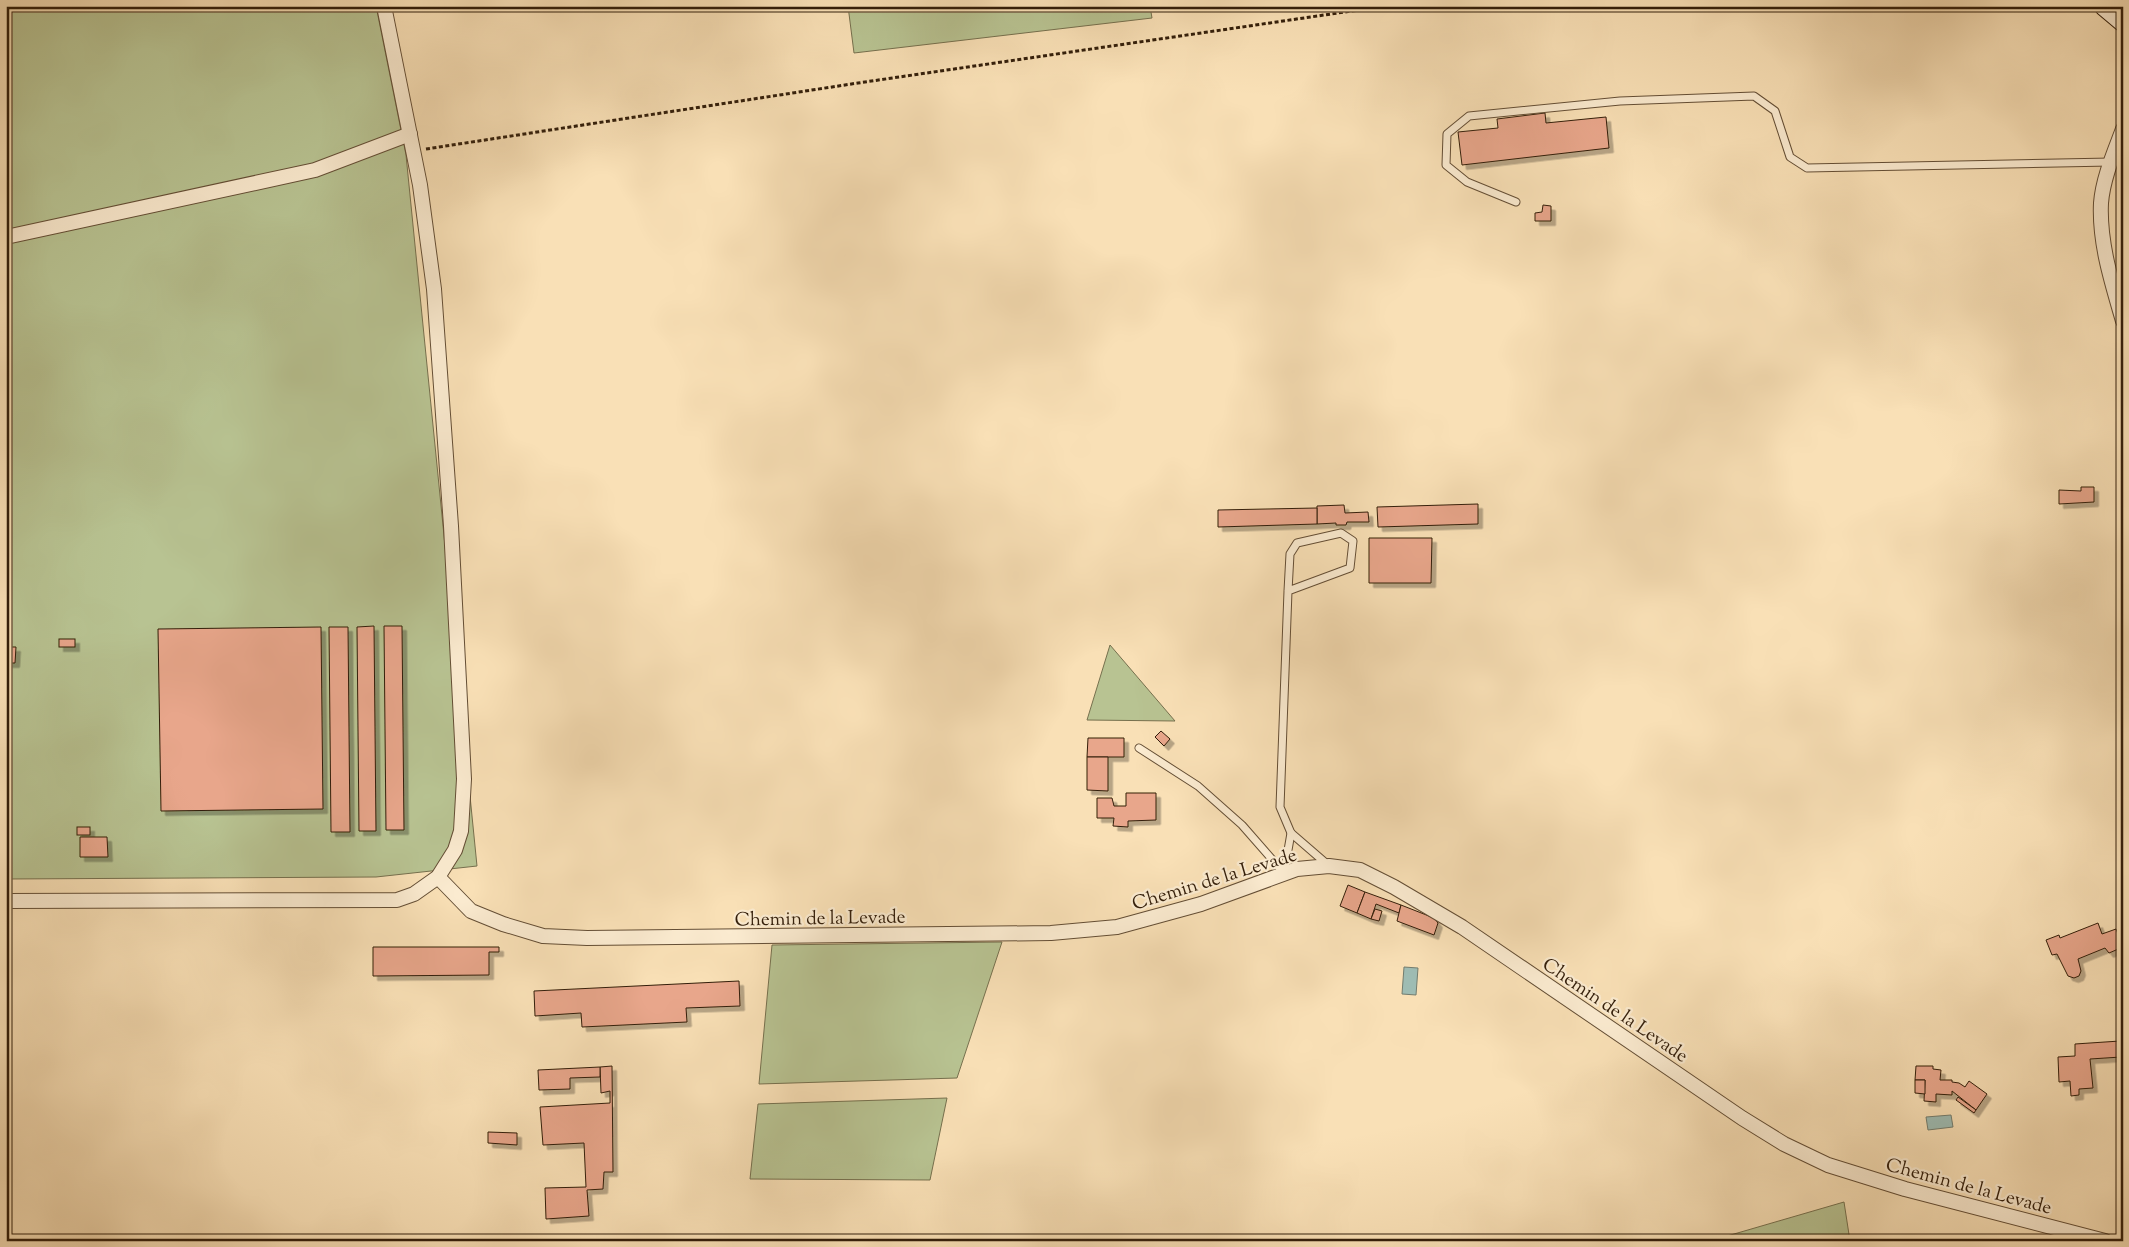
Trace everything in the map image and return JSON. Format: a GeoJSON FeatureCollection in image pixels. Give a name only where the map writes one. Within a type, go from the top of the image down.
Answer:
{"type":"FeatureCollection","features":[{"type":"Feature","properties":{"kind":"main road"},"geometry":{"type":"LineString","coordinates":[[2105,7],[2123,22]]}},
{"type":"Feature","properties":{"kind":"street"},"geometry":{"type":"LineString","coordinates":[[6,901],[398,900],[414,894],[438,876],[455,850],[461,831],[464,807],[464,779],[451,526],[434,289],[413,150],[384,6]]}},
{"type":"Feature","properties":{"kind":"street"},"geometry":{"type":"LineString","coordinates":[[2123,129],[2111,162],[2102,203],[2104,244],[2110,277],[2123,321]]}},
{"type":"Feature","properties":{"kind":"street"},"geometry":{"type":"LineString","coordinates":[[6,237],[315,170],[410,134]]}},
{"type":"Feature","properties":{"kind":"street","name":"Chemin de la Levade"},"geometry":{"type":"LineString","coordinates":[[438,876],[471,911],[503,924],[543,936],[597,938],[1051,933],[1116,927],[1201,904],[1297,869],[1329,866],[1360,870],[1394,887],[1462,927],[1742,1118],[1793,1148],[1828,1165],[1905,1189],[2104,1241]]}},
{"type":"Feature","properties":{"kind":"lane"},"geometry":{"type":"LineString","coordinates":[[1516,202],[1467,182],[1446,165],[1447,134],[1469,116],[1620,101],[1754,96],[1775,111],[1790,157],[1807,168],[2111,162]]}},
{"type":"Feature","properties":{"kind":"lane"},"geometry":{"type":"LineString","coordinates":[[1288,591],[1350,568],[1353,541],[1341,533],[1297,543],[1290,554],[1288,591],[1280,807],[1291,834],[1329,866]]}},
{"type":"Feature","properties":{"kind":"lane"},"geometry":{"type":"LineString","coordinates":[[1139,748],[1198,786],[1242,825],[1284,873]]}},
{"type":"Feature","properties":{"kind":"lane"},"geometry":{"type":"LineString","coordinates":[[1284,873],[1291,834]]}},
{"type":"Feature","properties":{"kind":"path"},"geometry":{"type":"LineString","coordinates":[[413,150],[1386,6]]}},
{"type":"Feature","properties":{"kind":"green space"},"geometry":{"type":"Polygon","coordinates":[[[6,6],[376,6],[406,155],[477,866],[376,877],[6,879],[6,6]]]}},
{"type":"Feature","properties":{"kind":"green space"},"geometry":{"type":"Polygon","coordinates":[[[848,6],[1150,6],[1152,18],[854,53],[848,6]]]}},
{"type":"Feature","properties":{"kind":"green space"},"geometry":{"type":"Polygon","coordinates":[[[1110,645],[1175,721],[1087,720],[1110,645]]]}},
{"type":"Feature","properties":{"kind":"green space"},"geometry":{"type":"Polygon","coordinates":[[[1002,942],[957,1078],[759,1084],[772,945],[1002,942]]]}},
{"type":"Feature","properties":{"kind":"green space"},"geometry":{"type":"Polygon","coordinates":[[[947,1098],[930,1180],[750,1179],[758,1104],[947,1098]]]}},
{"type":"Feature","properties":{"kind":"green space"},"geometry":{"type":"Polygon","coordinates":[[[1844,1202],[1850,1241],[1710,1241],[1844,1202]]]}},
{"type":"Feature","properties":{"kind":"water"},"geometry":{"type":"Polygon","coordinates":[[[1404,967],[1418,968],[1416,995],[1402,994],[1404,967]]]}},
{"type":"Feature","properties":{"kind":"water"},"geometry":{"type":"Polygon","coordinates":[[[1951,1115],[1953,1127],[1928,1130],[1926,1117],[1951,1115]]]}},
{"type":"Feature","properties":{"kind":"building"},"geometry":{"type":"Polygon","coordinates":[[[1545,113],[1546,123],[1606,117],[1609,148],[1462,165],[1458,132],[1498,128],[1497,119],[1545,113]]]}},
{"type":"Feature","properties":{"kind":"building"},"geometry":{"type":"Polygon","coordinates":[[[1543,205],[1551,206],[1551,221],[1535,221],[1535,213],[1542,212],[1543,205]]]}},
{"type":"Feature","properties":{"kind":"building"},"geometry":{"type":"Polygon","coordinates":[[[2081,487],[2094,487],[2094,502],[2059,504],[2059,490],[2081,491],[2081,487]]]}},
{"type":"Feature","properties":{"kind":"building"},"geometry":{"type":"Polygon","coordinates":[[[1478,504],[1478,524],[1378,527],[1377,507],[1478,504]]]}},
{"type":"Feature","properties":{"kind":"building"},"geometry":{"type":"Polygon","coordinates":[[[1344,505],[1345,513],[1368,512],[1369,522],[1347,522],[1346,525],[1336,525],[1336,523],[1317,524],[1317,506],[1344,505]]]}},
{"type":"Feature","properties":{"kind":"building"},"geometry":{"type":"Polygon","coordinates":[[[1317,508],[1317,524],[1218,527],[1218,510],[1317,508]]]}},
{"type":"Feature","properties":{"kind":"building"},"geometry":{"type":"Polygon","coordinates":[[[1369,538],[1432,538],[1431,583],[1369,583],[1369,538]]]}},
{"type":"Feature","properties":{"kind":"building"},"geometry":{"type":"Polygon","coordinates":[[[374,626],[376,831],[359,831],[357,627],[374,626]]]}},
{"type":"Feature","properties":{"kind":"building"},"geometry":{"type":"Polygon","coordinates":[[[384,626],[402,626],[404,830],[386,830],[384,626]]]}},
{"type":"Feature","properties":{"kind":"building"},"geometry":{"type":"Polygon","coordinates":[[[321,627],[323,809],[161,811],[158,629],[321,627]]]}},
{"type":"Feature","properties":{"kind":"building"},"geometry":{"type":"Polygon","coordinates":[[[329,627],[348,627],[350,832],[331,832],[329,627]]]}},
{"type":"Feature","properties":{"kind":"building"},"geometry":{"type":"Polygon","coordinates":[[[59,639],[75,639],[75,647],[59,647],[59,639]]]}},
{"type":"Feature","properties":{"kind":"building"},"geometry":{"type":"Polygon","coordinates":[[[6,647],[16,647],[15,663],[6,663],[6,647]]]}},
{"type":"Feature","properties":{"kind":"building"},"geometry":{"type":"Polygon","coordinates":[[[1161,731],[1170,739],[1164,746],[1155,737],[1161,731]]]}},
{"type":"Feature","properties":{"kind":"building"},"geometry":{"type":"Polygon","coordinates":[[[1088,738],[1124,738],[1124,757],[1087,757],[1088,738]]]}},
{"type":"Feature","properties":{"kind":"building"},"geometry":{"type":"Polygon","coordinates":[[[1087,757],[1108,757],[1108,791],[1087,790],[1087,757]]]}},
{"type":"Feature","properties":{"kind":"building"},"geometry":{"type":"Polygon","coordinates":[[[1126,793],[1156,793],[1156,820],[1128,821],[1128,827],[1113,826],[1114,818],[1097,818],[1097,798],[1112,798],[1114,806],[1126,806],[1126,793]]]}},
{"type":"Feature","properties":{"kind":"building"},"geometry":{"type":"Polygon","coordinates":[[[77,827],[90,827],[90,835],[77,835],[77,827]]]}},
{"type":"Feature","properties":{"kind":"building"},"geometry":{"type":"Polygon","coordinates":[[[80,837],[107,837],[108,857],[80,857],[80,837]]]}},
{"type":"Feature","properties":{"kind":"building"},"geometry":{"type":"Polygon","coordinates":[[[1348,885],[1365,892],[1357,913],[1340,906],[1348,885]]]}},
{"type":"Feature","properties":{"kind":"building"},"geometry":{"type":"Polygon","coordinates":[[[1365,892],[1401,905],[1399,913],[1376,904],[1371,919],[1357,913],[1365,892]]]}},
{"type":"Feature","properties":{"kind":"building"},"geometry":{"type":"Polygon","coordinates":[[[1401,905],[1434,918],[1438,923],[1434,935],[1397,921],[1401,905]]]}},
{"type":"Feature","properties":{"kind":"building"},"geometry":{"type":"Polygon","coordinates":[[[1375,909],[1382,911],[1379,921],[1371,919],[1375,909]]]}},
{"type":"Feature","properties":{"kind":"building"},"geometry":{"type":"Polygon","coordinates":[[[2098,923],[2102,934],[2116,929],[2123,947],[2109,953],[2105,948],[2078,959],[2081,971],[2079,976],[2074,978],[2068,976],[2057,954],[2052,955],[2046,940],[2059,935],[2060,938],[2098,923]]]}},
{"type":"Feature","properties":{"kind":"building"},"geometry":{"type":"Polygon","coordinates":[[[373,947],[499,947],[499,952],[489,952],[489,975],[373,976],[373,947]]]}},
{"type":"Feature","properties":{"kind":"building"},"geometry":{"type":"Polygon","coordinates":[[[739,981],[740,1006],[686,1008],[687,1022],[582,1027],[581,1013],[535,1016],[534,991],[739,981]]]}},
{"type":"Feature","properties":{"kind":"building"},"geometry":{"type":"Polygon","coordinates":[[[2120,1041],[2121,1057],[2090,1059],[2093,1088],[2079,1089],[2079,1095],[2071,1096],[2070,1081],[2059,1082],[2058,1057],[2075,1056],[2075,1044],[2120,1041]]]}},
{"type":"Feature","properties":{"kind":"building"},"geometry":{"type":"Polygon","coordinates":[[[612,1066],[613,1172],[604,1172],[603,1189],[587,1190],[589,1216],[546,1219],[545,1188],[586,1187],[584,1143],[543,1145],[540,1107],[610,1103],[610,1091],[601,1093],[600,1067],[612,1066]]]}},
{"type":"Feature","properties":{"kind":"building"},"geometry":{"type":"Polygon","coordinates":[[[1916,1066],[1933,1066],[1933,1069],[1941,1070],[1940,1080],[1952,1080],[1952,1082],[1959,1083],[1965,1087],[1969,1081],[1987,1094],[1976,1110],[1952,1091],[1952,1095],[1936,1094],[1936,1102],[1924,1101],[1925,1080],[1915,1080],[1916,1066]]]}},
{"type":"Feature","properties":{"kind":"building"},"geometry":{"type":"Polygon","coordinates":[[[600,1067],[600,1077],[570,1078],[570,1089],[539,1090],[538,1070],[600,1067]]]}},
{"type":"Feature","properties":{"kind":"building"},"geometry":{"type":"Polygon","coordinates":[[[1915,1080],[1925,1080],[1925,1094],[1915,1093],[1915,1080]]]}},
{"type":"Feature","properties":{"kind":"building"},"geometry":{"type":"Polygon","coordinates":[[[1958,1097],[1976,1110],[1974,1113],[1956,1100],[1958,1097]]]}},
{"type":"Feature","properties":{"kind":"building"},"geometry":{"type":"Polygon","coordinates":[[[488,1132],[517,1133],[517,1145],[488,1143],[488,1132]]]}}]}
